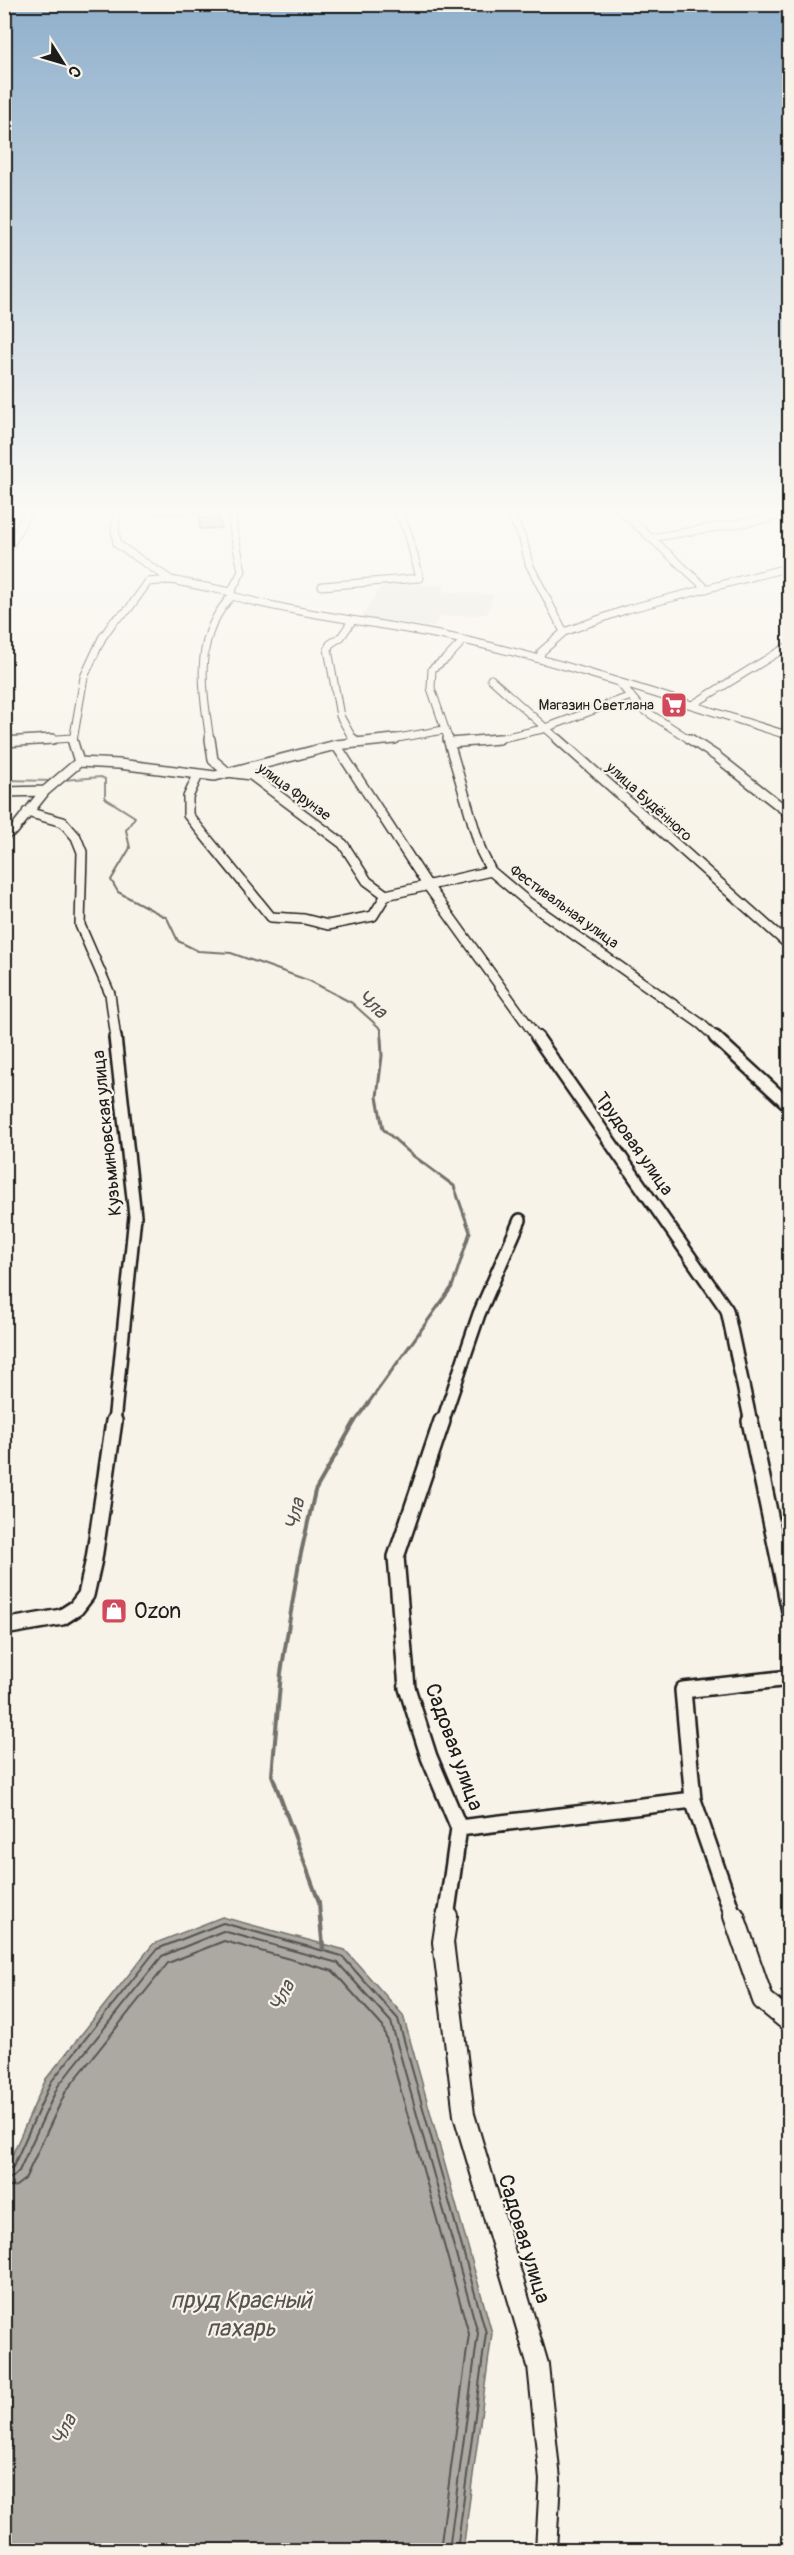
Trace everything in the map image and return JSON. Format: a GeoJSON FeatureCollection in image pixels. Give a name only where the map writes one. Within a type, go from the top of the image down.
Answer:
{"type":"FeatureCollection","features":[{"type":"Feature","properties":{"kind":"street"},"geometry":{"type":"LineString","coordinates":[[79,762],[72,738],[84,677],[102,638],[110,627]]}},
{"type":"Feature","properties":{"kind":"street"},"geometry":{"type":"LineString","coordinates":[[208,627],[203,665],[213,760],[226,772]]}},
{"type":"Feature","properties":{"kind":"street"},"geometry":{"type":"LineString","coordinates":[[348,627],[341,637],[330,644],[328,649],[340,716],[355,742]]}},
{"type":"Feature","properties":{"kind":"street"},"geometry":{"type":"LineString","coordinates":[[389,627],[464,640],[540,659],[789,736]]}},
{"type":"Feature","properties":{"kind":"street"},"geometry":{"type":"LineString","coordinates":[[562,627],[564,632]]}},
{"type":"Feature","properties":{"kind":"street"},"geometry":{"type":"LineString","coordinates":[[540,659],[541,652],[564,632],[577,627]]}},
{"type":"Feature","properties":{"kind":"street","name":"Фестивальная улица"},"geometry":{"type":"LineString","coordinates":[[464,640],[447,658],[432,669],[431,688],[450,743],[481,851],[491,872],[528,903],[701,1024],[789,1106]]}},
{"type":"Feature","properties":{"kind":"street"},"geometry":{"type":"LineString","coordinates":[[692,705],[789,645]]}},
{"type":"Feature","properties":{"kind":"street","name":"улица Будённого"},"geometry":{"type":"LineString","coordinates":[[490,679],[789,946]]}},
{"type":"Feature","properties":{"kind":"street"},"geometry":{"type":"LineString","coordinates":[[620,685],[641,708],[716,756],[789,814]]}},
{"type":"Feature","properties":{"kind":"street"},"geometry":{"type":"LineString","coordinates":[[450,743],[497,741],[547,730],[631,696]]}},
{"type":"Feature","properties":{"kind":"street"},"geometry":{"type":"LineString","coordinates":[[4,835],[14,830],[45,791],[79,762],[119,764],[198,776],[215,776],[336,745],[406,738],[444,730]]}},
{"type":"Feature","properties":{"kind":"street"},"geometry":{"type":"LineString","coordinates":[[4,742],[72,738]]}},
{"type":"Feature","properties":{"kind":"street","name":"Трудовая улица"},"geometry":{"type":"LineString","coordinates":[[336,745],[428,886],[511,999],[728,1310],[789,1611]]}},
{"type":"Feature","properties":{"kind":"street","name":"улица Фрунзе"},"geometry":{"type":"LineString","coordinates":[[226,772],[251,775],[286,800],[343,844],[367,881],[386,895]]}},
{"type":"Feature","properties":{"kind":"street"},"geometry":{"type":"LineString","coordinates":[[198,776],[188,797],[188,815],[271,917],[304,918],[328,926],[346,923],[374,916],[386,895],[491,872]]}},
{"type":"Feature","properties":{"kind":"street"},"geometry":{"type":"LineString","coordinates":[[4,792],[45,791]]}},
{"type":"Feature","properties":{"kind":"street","name":"Кузьминовская улица"},"geometry":{"type":"LineString","coordinates":[[4,1627],[62,1617],[76,1608],[86,1595],[94,1559],[117,1402],[135,1216],[110,994],[80,924],[82,852],[76,837],[63,822],[27,812]]}},
{"type":"Feature","properties":{"kind":"street","name":"Садовая улица"},"geometry":{"type":"LineString","coordinates":[[520,1220],[479,1314],[396,1557],[407,1688],[429,1757],[459,1828],[442,1942],[464,2115],[538,2365],[550,2480],[546,2550]]}},
{"type":"Feature","properties":{"kind":"street"},"geometry":{"type":"LineString","coordinates":[[789,1678],[683,1690],[693,1800],[763,2000],[789,2022]]}},
{"type":"Feature","properties":{"kind":"street"},"geometry":{"type":"LineString","coordinates":[[459,1828],[693,1800]]}},
{"type":"Feature","properties":{"kind":"water","name":"пруд Красный пахарь"},"geometry":{"type":"Polygon","coordinates":[[[222,1917],[345,1950],[403,2015],[492,2333],[463,2550],[5,2550],[5,2171],[46,2079],[153,1944],[222,1917]]]}},
{"type":"Feature","properties":{"kind":"waterway","name":"Чла"},"geometry":{"type":"LineString","coordinates":[[63,780],[101,777],[105,779],[105,798],[135,817],[126,830],[130,848],[111,880],[118,892],[167,918],[178,941],[198,951],[231,953],[310,981],[352,1003],[381,1029],[381,1037]]}},
{"type":"Feature","properties":{"kind":"waterway","name":"Чла"},"geometry":{"type":"LineString","coordinates":[[4,780],[54,781]]}},
{"type":"Feature","properties":{"kind":"waterway","name":"Чла"},"geometry":{"type":"LineString","coordinates":[[354,1423],[452,1287],[470,1232],[454,1186],[411,1154],[383,1129],[377,1097],[382,1056],[381,1037]]}},
{"type":"Feature","properties":{"kind":"waterway","name":"Чла"},"geometry":{"type":"LineString","coordinates":[[320,1918],[319,1902],[272,1775],[281,1673],[299,1562],[315,1491],[355,1421]]}},
{"type":"Feature","properties":{"kind":"waterway","name":"Чла"},"geometry":{"type":"LineString","coordinates":[[320,1916],[323,1948]]}},
{"type":"Feature","properties":{"kind":"place","name":"Магазин Светлана"},"geometry":{"type":"Point","coordinates":[674,705]}},
{"type":"Feature","properties":{"kind":"place","name":"Ozon"},"geometry":{"type":"Point","coordinates":[114,1611]}}]}
